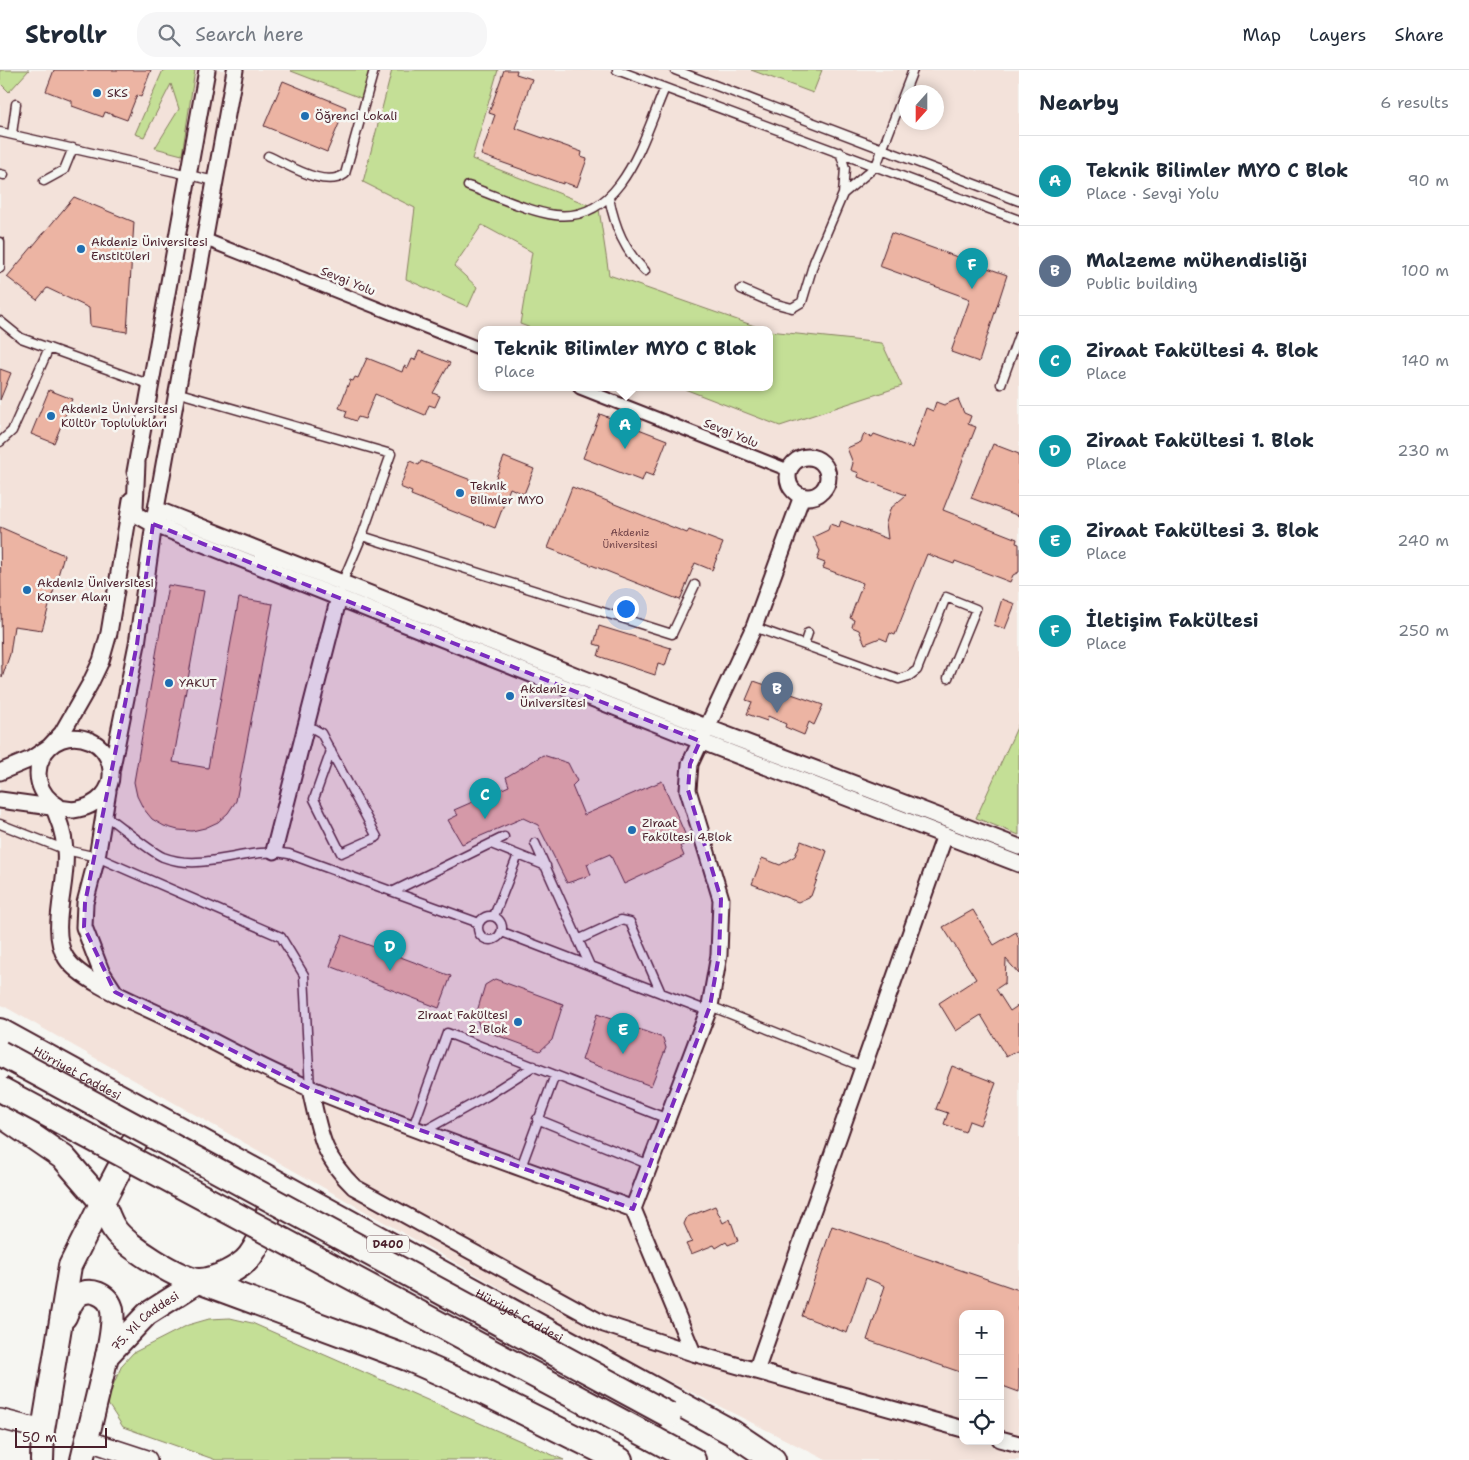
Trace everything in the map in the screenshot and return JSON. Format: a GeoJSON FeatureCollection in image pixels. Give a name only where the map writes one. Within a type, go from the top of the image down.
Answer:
{"type":"FeatureCollection","features":[{"type":"Feature","properties":{"kind":"highway","name":"Hürriyet Caddesi"},"geometry":{"type":"LineString","coordinates":[[0,1031],[733,1433],[773,1460]]}},
{"type":"Feature","properties":{"kind":"highway"},"geometry":{"type":"LineString","coordinates":[[0,1053],[754,1460]]}},
{"type":"Feature","properties":{"kind":"highway"},"geometry":{"type":"LineString","coordinates":[[0,1089],[693,1460]]}},
{"type":"Feature","properties":{"kind":"highway"},"geometry":{"type":"LineString","coordinates":[[0,1114],[64,1158],[102,1202],[115,1231],[150,1260],[175,1274],[199,1281],[407,1358],[484,1392],[620,1460]]}},
{"type":"Feature","properties":{"kind":"highway"},"geometry":{"type":"LineString","coordinates":[[102,1202],[131,1147],[154,1116]]}},
{"type":"Feature","properties":{"kind":"highway"},"geometry":{"type":"LineString","coordinates":[[199,1281],[231,1272],[249,1257],[268,1222],[273,1192],[264,1176]]}},
{"type":"Feature","properties":{"kind":"main road"},"geometry":{"type":"LineString","coordinates":[[42,1460],[43,1430],[70,1266],[102,1202]]}},
{"type":"Feature","properties":{"kind":"main road","name":"75. Yıl Caddesi"},"geometry":{"type":"LineString","coordinates":[[84,1450],[107,1356],[147,1314],[199,1281]]}},
{"type":"Feature","properties":{"kind":"main road"},"geometry":{"type":"LineString","coordinates":[[60,1328],[77,1295],[89,1292],[99,1293],[108,1299],[112,1310],[107,1356]]}},
{"type":"Feature","properties":{"kind":"street"},"geometry":{"type":"LineString","coordinates":[[207,70],[108,633],[101,661],[72,717],[62,733],[42,756],[38,768],[38,780],[43,791],[55,805],[66,850],[65,882],[59,922],[60,942],[66,958],[81,973],[114,992],[310,1089],[633,1209]]}},
{"type":"Feature","properties":{"kind":"street"},"geometry":{"type":"LineString","coordinates":[[114,992],[101,971],[84,927],[85,903],[97,857],[103,814],[137,644],[154,517],[235,70]]}},
{"type":"Feature","properties":{"kind":"street","name":"Sevgi Yolu"},"geometry":{"type":"LineString","coordinates":[[204,239],[478,348]]}},
{"type":"Feature","properties":{"kind":"street","name":"Sevgi Yolu"},"geometry":{"type":"LineString","coordinates":[[588,391],[788,470]]}},
{"type":"Feature","properties":{"kind":"street"},"geometry":{"type":"LineString","coordinates":[[806,456],[821,461],[826,467],[828,483],[818,495],[802,496],[790,486],[788,470],[792,463],[806,456]]}},
{"type":"Feature","properties":{"kind":"street"},"geometry":{"type":"LineString","coordinates":[[137,463],[135,508],[137,515],[154,517],[340,590],[1019,847]]}},
{"type":"Feature","properties":{"kind":"street"},"geometry":{"type":"LineString","coordinates":[[693,1353],[633,1209],[709,1009],[719,955],[721,899],[688,790],[690,764],[754,627],[802,496]]}},
{"type":"Feature","properties":{"kind":"street"},"geometry":{"type":"LineString","coordinates":[[274,852],[340,590]]}},
{"type":"Feature","properties":{"kind":"street"},"geometry":{"type":"LineString","coordinates":[[340,590],[700,741],[1019,864]]}},
{"type":"Feature","properties":{"kind":"street"},"geometry":{"type":"LineString","coordinates":[[0,772],[31,759],[60,740],[71,737],[83,737],[94,742],[103,750],[109,761],[110,778],[104,795],[90,806],[73,810],[55,805],[0,800]]}},
{"type":"Feature","properties":{"kind":"street"},"geometry":{"type":"LineString","coordinates":[[756,1371],[945,835]]}},
{"type":"Feature","properties":{"kind":"street"},"geometry":{"type":"LineString","coordinates":[[310,1089],[322,1145],[337,1170],[354,1187],[604,1324],[693,1353],[959,1428]]}},
{"type":"Feature","properties":{"kind":"street"},"geometry":{"type":"LineString","coordinates":[[0,1419],[43,1430]]}},
{"type":"Feature","properties":{"kind":"street"},"geometry":{"type":"LineString","coordinates":[[1004,1440],[1019,1444]]}},
{"type":"Feature","properties":{"kind":"street"},"geometry":{"type":"LineString","coordinates":[[84,1450],[147,1460]]}},
{"type":"Feature","properties":{"kind":"lane"},"geometry":{"type":"LineString","coordinates":[[268,156],[326,180],[336,180],[346,174],[374,70]]}},
{"type":"Feature","properties":{"kind":"lane"},"geometry":{"type":"LineString","coordinates":[[617,70],[1019,220]]}},
{"type":"Feature","properties":{"kind":"lane"},"geometry":{"type":"LineString","coordinates":[[674,70],[1019,201]]}},
{"type":"Feature","properties":{"kind":"lane"},"geometry":{"type":"LineString","coordinates":[[843,194],[876,166],[913,70]]}},
{"type":"Feature","properties":{"kind":"lane"},"geometry":{"type":"LineString","coordinates":[[468,186],[557,216],[581,212],[608,198],[625,180],[665,88]]}},
{"type":"Feature","properties":{"kind":"lane"},"geometry":{"type":"LineString","coordinates":[[12,134],[16,104]]}},
{"type":"Feature","properties":{"kind":"lane"},"geometry":{"type":"LineString","coordinates":[[0,132],[215,181]]}},
{"type":"Feature","properties":{"kind":"lane"},"geometry":{"type":"LineString","coordinates":[[44,181],[64,170],[73,148]]}},
{"type":"Feature","properties":{"kind":"lane"},"geometry":{"type":"LineString","coordinates":[[741,289],[773,303],[792,308],[802,302],[814,262],[843,194],[844,168],[840,152]]}},
{"type":"Feature","properties":{"kind":"lane"},"geometry":{"type":"LineString","coordinates":[[608,198],[624,244],[645,271]]}},
{"type":"Feature","properties":{"kind":"lane"},"geometry":{"type":"LineString","coordinates":[[0,242],[0,268]]}},
{"type":"Feature","properties":{"kind":"lane"},"geometry":{"type":"LineString","coordinates":[[0,321],[21,338],[151,385]]}},
{"type":"Feature","properties":{"kind":"lane"},"geometry":{"type":"LineString","coordinates":[[1001,384],[1019,335]]}},
{"type":"Feature","properties":{"kind":"lane"},"geometry":{"type":"LineString","coordinates":[[0,442],[12,431],[49,348]]}},
{"type":"Feature","properties":{"kind":"lane"},"geometry":{"type":"LineString","coordinates":[[176,392],[390,454],[362,536],[340,590]]}},
{"type":"Feature","properties":{"kind":"lane"},"geometry":{"type":"LineString","coordinates":[[362,536],[672,634],[695,585]]}},
{"type":"Feature","properties":{"kind":"lane"},"geometry":{"type":"LineString","coordinates":[[754,627],[898,679],[909,676],[917,670],[946,597],[976,609],[948,678]]}},
{"type":"Feature","properties":{"kind":"lane"},"geometry":{"type":"LineString","coordinates":[[804,645],[808,633]]}},
{"type":"Feature","properties":{"kind":"lane"},"geometry":{"type":"LineString","coordinates":[[307,725],[321,733],[377,837],[341,853],[314,799],[331,752]]}},
{"type":"Feature","properties":{"kind":"lane"},"geometry":{"type":"LineString","coordinates":[[103,814],[162,857],[190,863],[274,852],[289,854],[479,923]]}},
{"type":"Feature","properties":{"kind":"lane"},"geometry":{"type":"LineString","coordinates":[[0,824],[66,850],[97,857],[281,937],[304,975],[310,1089]]}},
{"type":"Feature","properties":{"kind":"lane"},"geometry":{"type":"LineString","coordinates":[[394,891],[504,837]]}},
{"type":"Feature","properties":{"kind":"lane"},"geometry":{"type":"LineString","coordinates":[[535,843],[590,966]]}},
{"type":"Feature","properties":{"kind":"lane"},"geometry":{"type":"LineString","coordinates":[[491,844],[546,866]]}},
{"type":"Feature","properties":{"kind":"lane"},"geometry":{"type":"LineString","coordinates":[[494,916],[518,855]]}},
{"type":"Feature","properties":{"kind":"lane"},"geometry":{"type":"LineString","coordinates":[[486,916],[494,916],[502,924],[502,932],[494,940],[485,939],[478,932],[479,923],[486,916]]}},
{"type":"Feature","properties":{"kind":"lane"},"geometry":{"type":"LineString","coordinates":[[578,940],[621,920],[630,922],[661,993]]}},
{"type":"Feature","properties":{"kind":"lane"},"geometry":{"type":"LineString","coordinates":[[502,932],[863,1067]]}},
{"type":"Feature","properties":{"kind":"lane"},"geometry":{"type":"LineString","coordinates":[[418,1129],[447,1032],[668,1118]]}},
{"type":"Feature","properties":{"kind":"lane"},"geometry":{"type":"LineString","coordinates":[[418,1129],[487,1096],[534,1066]]}},
{"type":"Feature","properties":{"kind":"lane"},"geometry":{"type":"LineString","coordinates":[[520,1168],[555,1075]]}},
{"type":"Feature","properties":{"kind":"lane"},"geometry":{"type":"LineString","coordinates":[[538,1119],[650,1165]]}},
{"type":"Feature","properties":{"kind":"highlighted area"},"geometry":{"type":"Polygon","coordinates":[[[153,524],[700,741],[690,764],[688,790],[721,899],[719,955],[710,1006],[633,1209],[310,1089],[115,992],[84,927],[85,903],[137,644],[153,524]]]}},
{"type":"Feature","properties":{"kind":"shaded area","name":"Akdeniz Üniversitesi"},"geometry":{"type":"Polygon","coordinates":[[[0,70],[1019,70],[1019,1460],[826,1460],[625,1359],[0,1004],[0,70]]]}},
{"type":"Feature","properties":{"kind":"green space"},"geometry":{"type":"Polygon","coordinates":[[[0,70],[29,70],[9,92],[0,83],[0,70]]]}},
{"type":"Feature","properties":{"kind":"green space"},"geometry":{"type":"Polygon","coordinates":[[[163,70],[195,70],[182,155],[155,148],[179,109],[171,84],[144,137],[135,134],[163,70]]]}},
{"type":"Feature","properties":{"kind":"green space"},"geometry":{"type":"Polygon","coordinates":[[[292,70],[372,70],[366,100],[291,71],[292,70]]]}},
{"type":"Feature","properties":{"kind":"green space"},"geometry":{"type":"Polygon","coordinates":[[[392,70],[498,70],[472,159],[599,209],[609,275],[755,326],[525,326],[520,324],[532,252],[482,225],[454,266],[477,287],[468,307],[406,279],[415,208],[363,182],[392,70]]]}},
{"type":"Feature","properties":{"kind":"green space"},"geometry":{"type":"Polygon","coordinates":[[[751,70],[822,70],[813,93],[751,70]]]}},
{"type":"Feature","properties":{"kind":"green space"},"geometry":{"type":"Polygon","coordinates":[[[773,331],[882,343],[902,386],[780,426],[690,391],[773,391],[773,331]]]}},
{"type":"Feature","properties":{"kind":"green space"},"geometry":{"type":"Polygon","coordinates":[[[1019,723],[1019,835],[976,818],[1019,723]]]}},
{"type":"Feature","properties":{"kind":"green space"},"geometry":{"type":"Polygon","coordinates":[[[230,1318],[252,1323],[564,1460],[216,1460],[123,1427],[106,1401],[122,1365],[133,1353],[188,1325],[209,1319],[230,1318]]]}},
{"type":"Feature","properties":{"kind":"building","name":"SKS"},"geometry":{"type":"Polygon","coordinates":[[[54,70],[151,70],[141,97],[137,95],[127,120],[105,112],[103,117],[72,106],[72,101],[46,91],[54,70]]]}},
{"type":"Feature","properties":{"kind":"building"},"geometry":{"type":"Polygon","coordinates":[[[504,70],[517,70],[516,74],[532,79],[515,128],[582,152],[581,157],[587,159],[577,187],[563,182],[563,184],[481,155],[495,115],[489,113],[504,70]]]}},
{"type":"Feature","properties":{"kind":"building","name":"Öğrenci Lokali"},"geometry":{"type":"Polygon","coordinates":[[[283,81],[346,107],[327,152],[264,126],[283,81]]]}},
{"type":"Feature","properties":{"kind":"building","name":"Akdeniz Üniversitesi Enstitüleri"},"geometry":{"type":"Polygon","coordinates":[[[74,197],[134,222],[127,332],[90,326],[89,308],[47,288],[37,300],[7,277],[74,197]]]}},
{"type":"Feature","properties":{"kind":"building"},"geometry":{"type":"Polygon","coordinates":[[[891,233],[1007,275],[979,362],[951,352],[970,299],[879,266],[891,233]]]}},
{"type":"Feature","properties":{"kind":"building"},"geometry":{"type":"Polygon","coordinates":[[[419,351],[450,363],[433,393],[440,396],[435,407],[429,405],[425,415],[375,394],[365,419],[358,417],[356,421],[345,417],[347,411],[339,408],[350,380],[353,381],[355,377],[358,378],[367,358],[402,372],[404,366],[408,368],[412,359],[415,360],[419,351]]]}},
{"type":"Feature","properties":{"kind":"building"},"geometry":{"type":"Polygon","coordinates":[[[0,369],[11,373],[0,400],[0,369]]]}},
{"type":"Feature","properties":{"kind":"building","name":"Akdeniz Üniversitesi Kültür Toplulukları"},"geometry":{"type":"Polygon","coordinates":[[[49,390],[72,399],[54,443],[31,434],[49,390]]]}},
{"type":"Feature","properties":{"kind":"building"},"geometry":{"type":"Polygon","coordinates":[[[958,399],[964,413],[971,416],[968,424],[976,427],[943,510],[1017,539],[1016,543],[1019,544],[1019,572],[1013,575],[1010,582],[955,561],[954,564],[927,554],[895,635],[890,633],[887,641],[880,638],[865,644],[859,630],[852,627],[854,620],[850,618],[863,583],[823,568],[825,563],[817,560],[820,551],[813,537],[828,530],[830,524],[839,527],[841,521],[888,539],[886,523],[890,509],[906,495],[858,477],[859,473],[851,470],[853,463],[847,448],[861,442],[864,434],[872,437],[874,434],[912,448],[926,408],[933,411],[936,402],[944,405],[958,399]]]}},
{"type":"Feature","properties":{"kind":"building"},"geometry":{"type":"Polygon","coordinates":[[[600,414],[667,440],[653,476],[645,473],[642,481],[583,458],[600,414]]]}},
{"type":"Feature","properties":{"kind":"building"},"geometry":{"type":"Polygon","coordinates":[[[993,444],[1019,454],[1019,516],[971,498],[993,444]]]}},
{"type":"Feature","properties":{"kind":"building","name":"Teknik Bilimler MYO"},"geometry":{"type":"Polygon","coordinates":[[[504,457],[534,469],[524,494],[510,488],[495,528],[411,495],[412,492],[400,487],[410,461],[419,465],[421,461],[492,488],[504,457]]]}},
{"type":"Feature","properties":{"kind":"building"},"geometry":{"type":"Polygon","coordinates":[[[572,487],[687,533],[689,530],[723,543],[712,570],[695,563],[680,600],[548,548],[572,487]]]}},
{"type":"Feature","properties":{"kind":"building","name":"Akdeniz Üniversitesi Konser Alanı"},"geometry":{"type":"Polygon","coordinates":[[[0,527],[64,555],[42,630],[14,626],[10,654],[2,678],[0,527]]]}},
{"type":"Feature","properties":{"kind":"building","name":"YAKUT"},"geometry":{"type":"Polygon","coordinates":[[[168,585],[204,591],[173,762],[208,768],[239,598],[273,604],[236,801],[228,813],[218,822],[192,831],[164,826],[152,819],[143,808],[137,796],[134,782],[168,585]]]}},
{"type":"Feature","properties":{"kind":"building"},"geometry":{"type":"Polygon","coordinates":[[[1002,599],[1015,604],[1005,629],[994,625],[1002,599]]]}},
{"type":"Feature","properties":{"kind":"building"},"geometry":{"type":"Polygon","coordinates":[[[599,626],[671,648],[665,666],[658,664],[655,675],[598,656],[601,646],[594,644],[599,626]]]}},
{"type":"Feature","properties":{"kind":"building"},"geometry":{"type":"Polygon","coordinates":[[[754,681],[823,705],[814,725],[809,722],[804,735],[785,727],[786,724],[768,716],[767,721],[747,714],[752,702],[746,700],[754,681]]]}},
{"type":"Feature","properties":{"kind":"building"},"geometry":{"type":"Polygon","coordinates":[[[543,755],[568,763],[577,781],[572,786],[584,815],[662,781],[689,843],[680,846],[684,856],[624,884],[610,854],[587,864],[591,875],[567,883],[538,825],[523,818],[462,844],[448,820],[458,815],[454,810],[509,786],[506,777],[543,755]]]}},
{"type":"Feature","properties":{"kind":"building"},"geometry":{"type":"Polygon","coordinates":[[[801,841],[827,851],[811,896],[798,902],[752,884],[762,858],[780,865],[795,856],[801,841]]]}},
{"type":"Feature","properties":{"kind":"building"},"geometry":{"type":"Polygon","coordinates":[[[973,910],[994,945],[1016,932],[1019,939],[1019,974],[1006,959],[1005,983],[996,989],[1010,1011],[1019,1005],[1019,1050],[1006,1057],[981,1015],[956,1031],[939,1003],[976,979],[943,927],[973,910]]]}},
{"type":"Feature","properties":{"kind":"building"},"geometry":{"type":"Polygon","coordinates":[[[342,935],[451,976],[439,1008],[330,966],[342,935]]]}},
{"type":"Feature","properties":{"kind":"building","name":"Ziraat Fakültesi 2. Blok"},"geometry":{"type":"Polygon","coordinates":[[[495,979],[563,1004],[552,1040],[540,1051],[480,1029],[476,1015],[485,985],[495,979]]]}},
{"type":"Feature","properties":{"kind":"building"},"geometry":{"type":"Polygon","coordinates":[[[597,1014],[663,1038],[666,1048],[651,1086],[582,1060],[597,1014]]]}},
{"type":"Feature","properties":{"kind":"building"},"geometry":{"type":"Polygon","coordinates":[[[952,1066],[996,1083],[980,1125],[969,1121],[965,1132],[944,1124],[948,1113],[936,1109],[952,1066]]]}},
{"type":"Feature","properties":{"kind":"building"},"geometry":{"type":"Polygon","coordinates":[[[715,1206],[723,1223],[730,1219],[738,1241],[728,1245],[726,1242],[716,1248],[714,1245],[691,1254],[686,1244],[692,1242],[684,1224],[687,1217],[715,1206]]]}},
{"type":"Feature","properties":{"kind":"building"},"geometry":{"type":"Polygon","coordinates":[[[832,1226],[1019,1290],[1019,1392],[1004,1386],[1004,1310],[959,1310],[959,1372],[867,1340],[885,1286],[866,1278],[847,1333],[802,1316],[832,1226]]]}},
{"type":"Feature","properties":{"kind":"place","name":"SKS"},"geometry":{"type":"Point","coordinates":[97,93]}},
{"type":"Feature","properties":{"kind":"place","name":"Öğrenci Lokali"},"geometry":{"type":"Point","coordinates":[305,116]}},
{"type":"Feature","properties":{"kind":"place","name":"Akdeniz Üniversitesi Enstitüleri"},"geometry":{"type":"Point","coordinates":[81,249]}},
{"type":"Feature","properties":{"kind":"place","name":"İletişim Fakültesi"},"geometry":{"type":"Point","coordinates":[972,289]}},
{"type":"Feature","properties":{"kind":"place","name":"Akdeniz Üniversitesi Kültür Toplulukları"},"geometry":{"type":"Point","coordinates":[51,416]}},
{"type":"Feature","properties":{"kind":"place","name":"Teknik Bilimler MYO C Blok"},"geometry":{"type":"Point","coordinates":[625,449]}},
{"type":"Feature","properties":{"kind":"place","name":"Teknik Bilimler MYO"},"geometry":{"type":"Point","coordinates":[460,493]}},
{"type":"Feature","properties":{"kind":"place","name":"Akdeniz Üniversitesi Konser Alanı"},"geometry":{"type":"Point","coordinates":[27,590]}},
{"type":"Feature","properties":{"kind":"place","name":"YAKUT"},"geometry":{"type":"Point","coordinates":[169,683]}},
{"type":"Feature","properties":{"kind":"place","name":"Akdeniz Üniversitesi"},"geometry":{"type":"Point","coordinates":[510,696]}},
{"type":"Feature","properties":{"kind":"place","name":"Malzeme mühendisliği"},"geometry":{"type":"Point","coordinates":[777,713]}},
{"type":"Feature","properties":{"kind":"place","name":"Ziraat Fakültesi 4. Blok"},"geometry":{"type":"Point","coordinates":[485,819]}},
{"type":"Feature","properties":{"kind":"place","name":"Ziraat Fakültesi 4.Blok"},"geometry":{"type":"Point","coordinates":[632,830]}},
{"type":"Feature","properties":{"kind":"place","name":"Ziraat Fakültesi 1. Blok"},"geometry":{"type":"Point","coordinates":[390,971]}},
{"type":"Feature","properties":{"kind":"place","name":"Ziraat Fakültesi 2. Blok"},"geometry":{"type":"Point","coordinates":[518,1022]}},
{"type":"Feature","properties":{"kind":"place","name":"Ziraat Fakültesi 3. Blok"},"geometry":{"type":"Point","coordinates":[623,1054]}}]}
